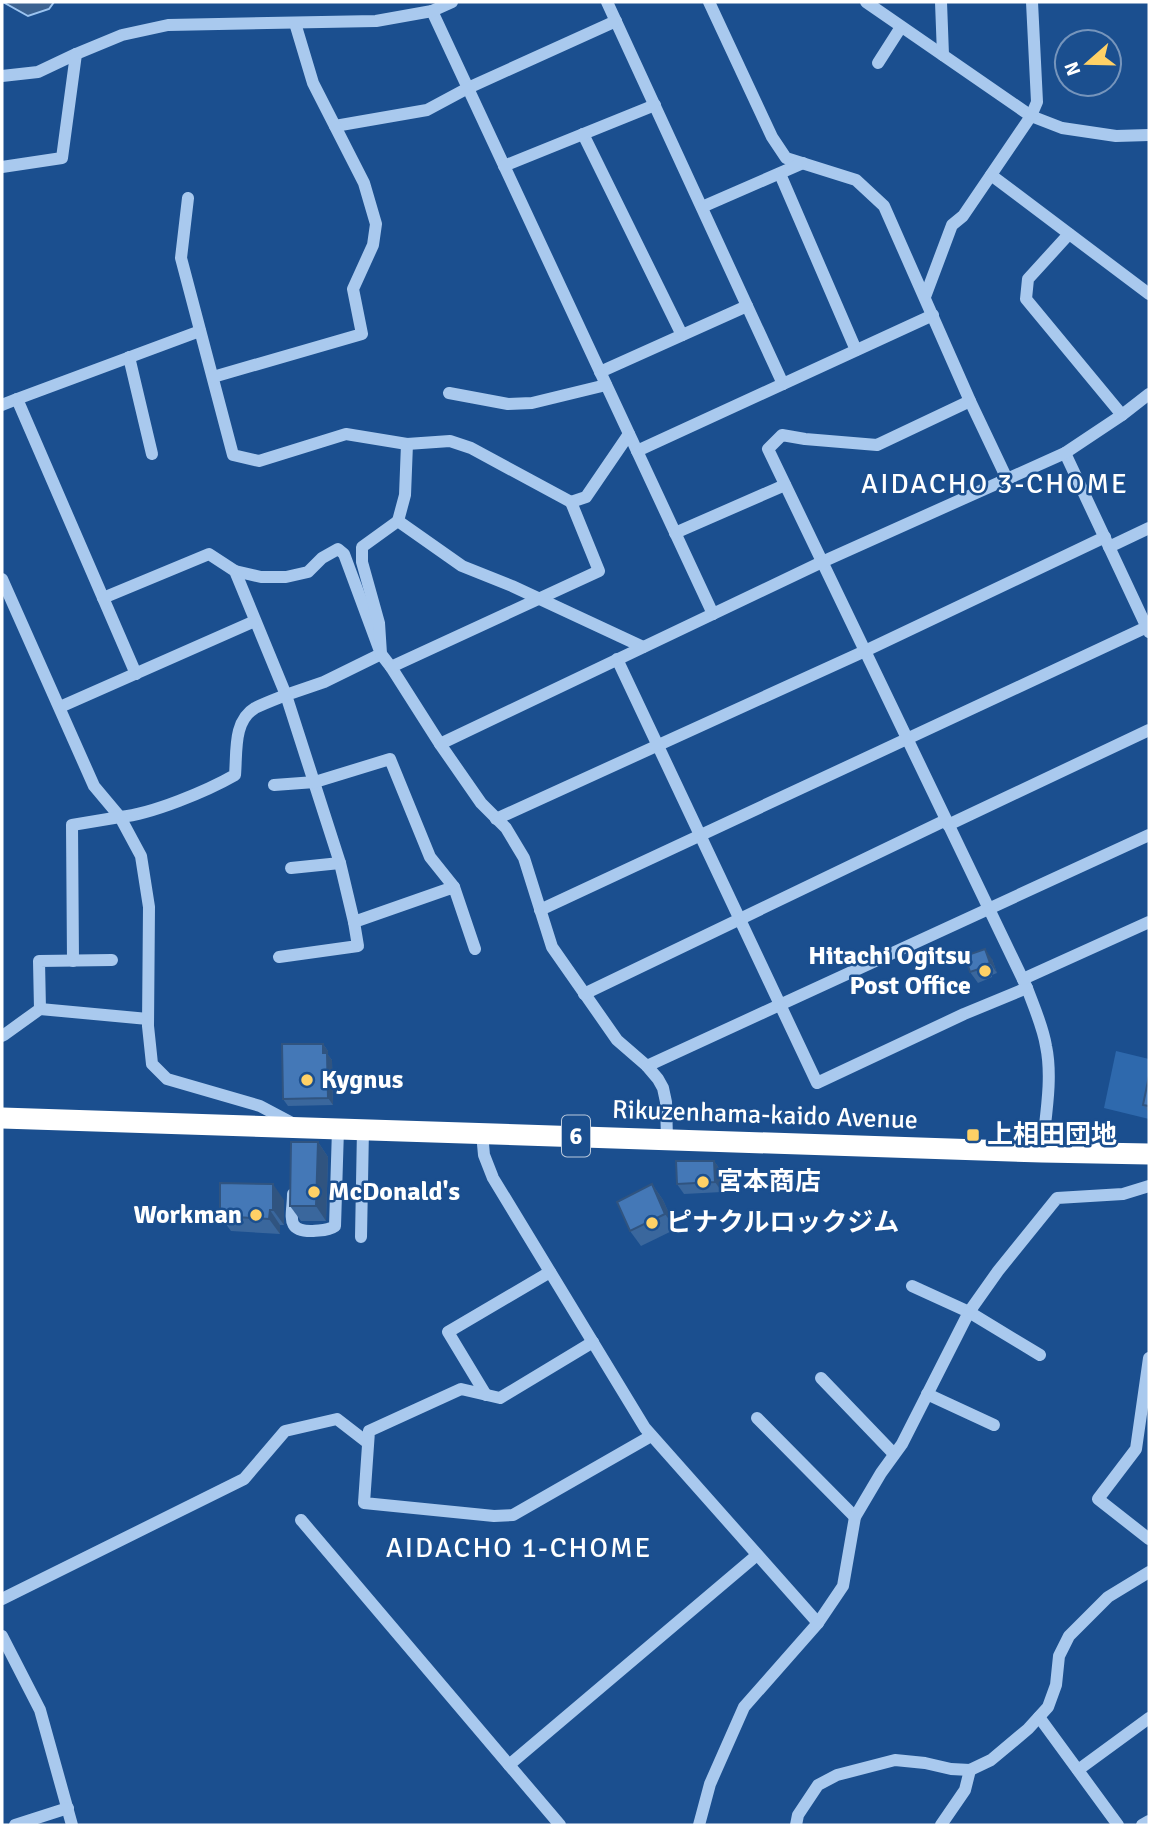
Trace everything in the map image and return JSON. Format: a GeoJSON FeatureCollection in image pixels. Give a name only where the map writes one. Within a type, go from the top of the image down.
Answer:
{"type":"FeatureCollection","features":[{"type":"Feature","properties":{"kind":"highway","name":"Rikuzenhama-kaido Avenue"},"geometry":{"type":"LineString","coordinates":[[2,1118],[296,1132],[363,1129],[1149,1154]]}},
{"type":"Feature","properties":{"kind":"street"},"geometry":{"type":"LineString","coordinates":[[2,76],[38,72],[122,35],[168,25],[376,21],[432,11],[452,2]]}},
{"type":"Feature","properties":{"kind":"street"},"geometry":{"type":"LineString","coordinates":[[607,2],[782,384]]}},
{"type":"Feature","properties":{"kind":"street"},"geometry":{"type":"LineString","coordinates":[[709,2],[772,137],[786,158],[856,180],[884,206],[1007,479]]}},
{"type":"Feature","properties":{"kind":"street"},"geometry":{"type":"LineString","coordinates":[[942,2],[943,55]]}},
{"type":"Feature","properties":{"kind":"street"},"geometry":{"type":"LineString","coordinates":[[925,297],[952,225],[963,216],[1031,116],[1037,102],[1032,2]]}},
{"type":"Feature","properties":{"kind":"street"},"geometry":{"type":"LineString","coordinates":[[873,4],[901,27],[1031,116],[1062,128],[1116,136],[1149,135]]}},
{"type":"Feature","properties":{"kind":"street"},"geometry":{"type":"LineString","coordinates":[[432,11],[713,614]]}},
{"type":"Feature","properties":{"kind":"street"},"geometry":{"type":"LineString","coordinates":[[335,126],[427,110],[468,88],[616,21]]}},
{"type":"Feature","properties":{"kind":"street"},"geometry":{"type":"LineString","coordinates":[[213,377],[362,334],[354,289],[373,245],[376,224],[364,183],[313,83],[295,23]]}},
{"type":"Feature","properties":{"kind":"street"},"geometry":{"type":"LineString","coordinates":[[878,62],[901,27]]}},
{"type":"Feature","properties":{"kind":"street"},"geometry":{"type":"LineString","coordinates":[[2,167],[62,158],[76,54]]}},
{"type":"Feature","properties":{"kind":"street"},"geometry":{"type":"LineString","coordinates":[[504,166],[654,105]]}},
{"type":"Feature","properties":{"kind":"street"},"geometry":{"type":"LineString","coordinates":[[583,134],[682,335]]}},
{"type":"Feature","properties":{"kind":"street"},"geometry":{"type":"LineString","coordinates":[[702,207],[803,163]]}},
{"type":"Feature","properties":{"kind":"street"},"geometry":{"type":"LineString","coordinates":[[779,174],[856,350]]}},
{"type":"Feature","properties":{"kind":"street"},"geometry":{"type":"LineString","coordinates":[[991,175],[1149,294]]}},
{"type":"Feature","properties":{"kind":"street"},"geometry":{"type":"LineString","coordinates":[[188,198],[181,258],[233,455],[259,461],[346,435],[407,444],[450,442],[471,448],[571,502],[599,571],[391,667]]}},
{"type":"Feature","properties":{"kind":"street"},"geometry":{"type":"LineString","coordinates":[[1069,234],[1028,279],[1026,299],[1122,415]]}},
{"type":"Feature","properties":{"kind":"street"},"geometry":{"type":"LineString","coordinates":[[600,372],[747,306]]}},
{"type":"Feature","properties":{"kind":"street"},"geometry":{"type":"LineString","coordinates":[[636,451],[933,315]]}},
{"type":"Feature","properties":{"kind":"street"},"geometry":{"type":"LineString","coordinates":[[2,405],[200,331]]}},
{"type":"Feature","properties":{"kind":"street"},"geometry":{"type":"LineString","coordinates":[[129,357],[152,454]]}},
{"type":"Feature","properties":{"kind":"street"},"geometry":{"type":"LineString","coordinates":[[449,393],[508,404],[532,403],[606,385]]}},
{"type":"Feature","properties":{"kind":"street"},"geometry":{"type":"LineString","coordinates":[[440,744],[822,562],[1065,453],[1149,394]]}},
{"type":"Feature","properties":{"kind":"street"},"geometry":{"type":"LineString","coordinates":[[17,399],[136,674]]}},
{"type":"Feature","properties":{"kind":"street"},"geometry":{"type":"LineString","coordinates":[[970,401],[877,445],[782,435],[768,449],[1025,984],[1046,1046],[1047,1090],[1042,1152]]}},
{"type":"Feature","properties":{"kind":"street"},"geometry":{"type":"LineString","coordinates":[[571,502],[586,497],[629,434]]}},
{"type":"Feature","properties":{"kind":"street"},"geometry":{"type":"LineString","coordinates":[[382,654],[379,623],[362,562],[362,548],[398,521],[405,495],[407,444]]}},
{"type":"Feature","properties":{"kind":"street"},"geometry":{"type":"LineString","coordinates":[[540,910],[1148,628],[1065,453]]}},
{"type":"Feature","properties":{"kind":"street"},"geometry":{"type":"LineString","coordinates":[[675,533],[785,485]]}},
{"type":"Feature","properties":{"kind":"street"},"geometry":{"type":"LineString","coordinates":[[398,521],[462,566],[643,647]]}},
{"type":"Feature","properties":{"kind":"street"},"geometry":{"type":"LineString","coordinates":[[496,819],[1107,542],[1149,528]]}},
{"type":"Feature","properties":{"kind":"street"},"geometry":{"type":"LineString","coordinates":[[103,598],[209,554],[235,571],[261,577],[286,577],[308,572],[322,558],[338,549],[344,554],[382,654],[481,803],[506,828],[524,858],[552,947],[617,1040],[647,1066],[663,1088],[667,1139]]}},
{"type":"Feature","properties":{"kind":"street"},"geometry":{"type":"LineString","coordinates":[[235,571],[286,695],[315,782],[340,863],[358,946],[279,957]]}},
{"type":"Feature","properties":{"kind":"street"},"geometry":{"type":"LineString","coordinates":[[2,579],[94,786],[120,817],[141,856],[149,907],[148,1019],[152,1064],[167,1079],[260,1106],[296,1132]]}},
{"type":"Feature","properties":{"kind":"street"},"geometry":{"type":"LineString","coordinates":[[60,707],[255,621]]}},
{"type":"Feature","properties":{"kind":"street"},"geometry":{"type":"LineString","coordinates":[[73,961],[72,825],[133,816],[186,797],[235,775],[238,732],[247,714],[382,654]]}},
{"type":"Feature","properties":{"kind":"street"},"geometry":{"type":"LineString","coordinates":[[617,659],[817,1083],[1149,922]]}},
{"type":"Feature","properties":{"kind":"street"},"geometry":{"type":"LineString","coordinates":[[584,993],[1149,730]]}},
{"type":"Feature","properties":{"kind":"street"},"geometry":{"type":"LineString","coordinates":[[274,786],[315,782],[390,759],[430,857],[454,887],[475,949]]}},
{"type":"Feature","properties":{"kind":"street"},"geometry":{"type":"LineString","coordinates":[[647,1066],[1149,835]]}},
{"type":"Feature","properties":{"kind":"street"},"geometry":{"type":"LineString","coordinates":[[291,868],[340,863]]}},
{"type":"Feature","properties":{"kind":"street"},"geometry":{"type":"LineString","coordinates":[[354,922],[454,887]]}},
{"type":"Feature","properties":{"kind":"street"},"geometry":{"type":"LineString","coordinates":[[40,1009],[39,961],[112,960]]}},
{"type":"Feature","properties":{"kind":"street"},"geometry":{"type":"LineString","coordinates":[[2,1035],[40,1009],[148,1019]]}},
{"type":"Feature","properties":{"kind":"street"},"geometry":{"type":"LineString","coordinates":[[335,1226],[338,1129]]}},
{"type":"Feature","properties":{"kind":"street"},"geometry":{"type":"LineString","coordinates":[[293,1183],[292,1224],[296,1229],[330,1230],[335,1226],[361,1231],[363,1129]]}},
{"type":"Feature","properties":{"kind":"street"},"geometry":{"type":"LineString","coordinates":[[482,1133],[484,1155],[493,1178],[645,1428],[818,1623]]}},
{"type":"Feature","properties":{"kind":"street"},"geometry":{"type":"LineString","coordinates":[[699,1825],[710,1784],[744,1707],[818,1623],[843,1586],[855,1517],[902,1444],[969,1312],[1057,1198],[1123,1194],[1149,1186]]}},
{"type":"Feature","properties":{"kind":"street"},"geometry":{"type":"LineString","coordinates":[[486,1395],[448,1332],[550,1272]]}},
{"type":"Feature","properties":{"kind":"street"},"geometry":{"type":"LineString","coordinates":[[912,1286],[969,1312],[1040,1355]]}},
{"type":"Feature","properties":{"kind":"street"},"geometry":{"type":"LineString","coordinates":[[593,1342],[500,1398],[461,1389],[369,1431],[363,1503],[494,1516],[513,1515],[651,1436]]}},
{"type":"Feature","properties":{"kind":"street"},"geometry":{"type":"LineString","coordinates":[[1149,1358],[1136,1449],[1098,1499],[1149,1539]]}},
{"type":"Feature","properties":{"kind":"street"},"geometry":{"type":"LineString","coordinates":[[821,1378],[894,1454]]}},
{"type":"Feature","properties":{"kind":"street"},"geometry":{"type":"LineString","coordinates":[[927,1394],[994,1424]]}},
{"type":"Feature","properties":{"kind":"street"},"geometry":{"type":"LineString","coordinates":[[757,1418],[855,1517]]}},
{"type":"Feature","properties":{"kind":"street"},"geometry":{"type":"LineString","coordinates":[[2,1599],[244,1479],[285,1431],[337,1419],[368,1443]]}},
{"type":"Feature","properties":{"kind":"street"},"geometry":{"type":"LineString","coordinates":[[301,1520],[560,1825]]}},
{"type":"Feature","properties":{"kind":"street"},"geometry":{"type":"LineString","coordinates":[[509,1765],[757,1555]]}},
{"type":"Feature","properties":{"kind":"street"},"geometry":{"type":"LineString","coordinates":[[796,1825],[798,1815],[818,1786],[837,1775],[895,1760],[970,1770],[991,1760],[1048,1707],[1056,1685],[1059,1656],[1069,1636],[1108,1597],[1149,1573]]}},
{"type":"Feature","properties":{"kind":"street"},"geometry":{"type":"LineString","coordinates":[[2,1636],[40,1710],[72,1825]]}},
{"type":"Feature","properties":{"kind":"street"},"geometry":{"type":"LineString","coordinates":[[1039,1717],[1118,1825]]}},
{"type":"Feature","properties":{"kind":"street"},"geometry":{"type":"LineString","coordinates":[[1078,1770],[1149,1718]]}},
{"type":"Feature","properties":{"kind":"street"},"geometry":{"type":"LineString","coordinates":[[941,1825],[965,1790],[970,1770]]}},
{"type":"Feature","properties":{"kind":"street"},"geometry":{"type":"LineString","coordinates":[[15,1825],[68,1808]]}},
{"type":"Feature","properties":{"kind":"street"},"geometry":{"type":"LineString","coordinates":[[1142,1825],[1149,1821]]}},
{"type":"Feature","properties":{"kind":"shaded area"},"geometry":{"type":"Polygon","coordinates":[[[3,2],[54,2],[49,9],[28,16],[3,2]]]}},
{"type":"Feature","properties":{"kind":"shaded area"},"geometry":{"type":"Polygon","coordinates":[[[1116,1051],[1149,1059],[1149,1119],[1104,1108],[1116,1051]]]}},
{"type":"Feature","properties":{"kind":"building"},"geometry":{"type":"Polygon","coordinates":[[[985,949],[990,963],[970,972],[965,956],[985,949]]]}},
{"type":"Feature","properties":{"kind":"building"},"geometry":{"type":"Polygon","coordinates":[[[282,1044],[323,1044],[323,1053],[327,1053],[328,1098],[283,1099],[282,1044]]]}},
{"type":"Feature","properties":{"kind":"building"},"geometry":{"type":"Polygon","coordinates":[[[1149,1076],[1149,1106],[1143,1105],[1149,1076]]]}},
{"type":"Feature","properties":{"kind":"building"},"geometry":{"type":"Polygon","coordinates":[[[291,1142],[318,1142],[316,1206],[290,1206],[291,1142]]]}},
{"type":"Feature","properties":{"kind":"building"},"geometry":{"type":"Polygon","coordinates":[[[676,1161],[714,1161],[715,1182],[677,1184],[676,1161]]]}},
{"type":"Feature","properties":{"kind":"building"},"geometry":{"type":"Polygon","coordinates":[[[220,1183],[273,1184],[273,1210],[270,1210],[269,1219],[220,1216],[220,1183]]]}},
{"type":"Feature","properties":{"kind":"building"},"geometry":{"type":"Polygon","coordinates":[[[652,1184],[665,1214],[630,1231],[617,1202],[652,1184]]]}},
{"type":"Feature","properties":{"kind":"place","name":"Hitachi Ogitsu Post Office"},"geometry":{"type":"Point","coordinates":[985,971]}},
{"type":"Feature","properties":{"kind":"place","name":"Kygnus"},"geometry":{"type":"Point","coordinates":[307,1080]}},
{"type":"Feature","properties":{"kind":"place","name":"上相田団地"},"geometry":{"type":"Point","coordinates":[973,1135]}},
{"type":"Feature","properties":{"kind":"place","name":"宮本商店"},"geometry":{"type":"Point","coordinates":[703,1182]}},
{"type":"Feature","properties":{"kind":"place","name":"McDonald's"},"geometry":{"type":"Point","coordinates":[314,1192]}},
{"type":"Feature","properties":{"kind":"place","name":"Workman"},"geometry":{"type":"Point","coordinates":[256,1215]}},
{"type":"Feature","properties":{"kind":"place","name":"ピナクルロックジム"},"geometry":{"type":"Point","coordinates":[652,1223]}},
{"type":"Feature","properties":{"kind":"district","name":"AIDACHO 3-CHOME"},"geometry":{"type":"Point","coordinates":[995,484]}},
{"type":"Feature","properties":{"kind":"district","name":"AIDACHO 1-CHOME"},"geometry":{"type":"Point","coordinates":[519,1548]}}]}
